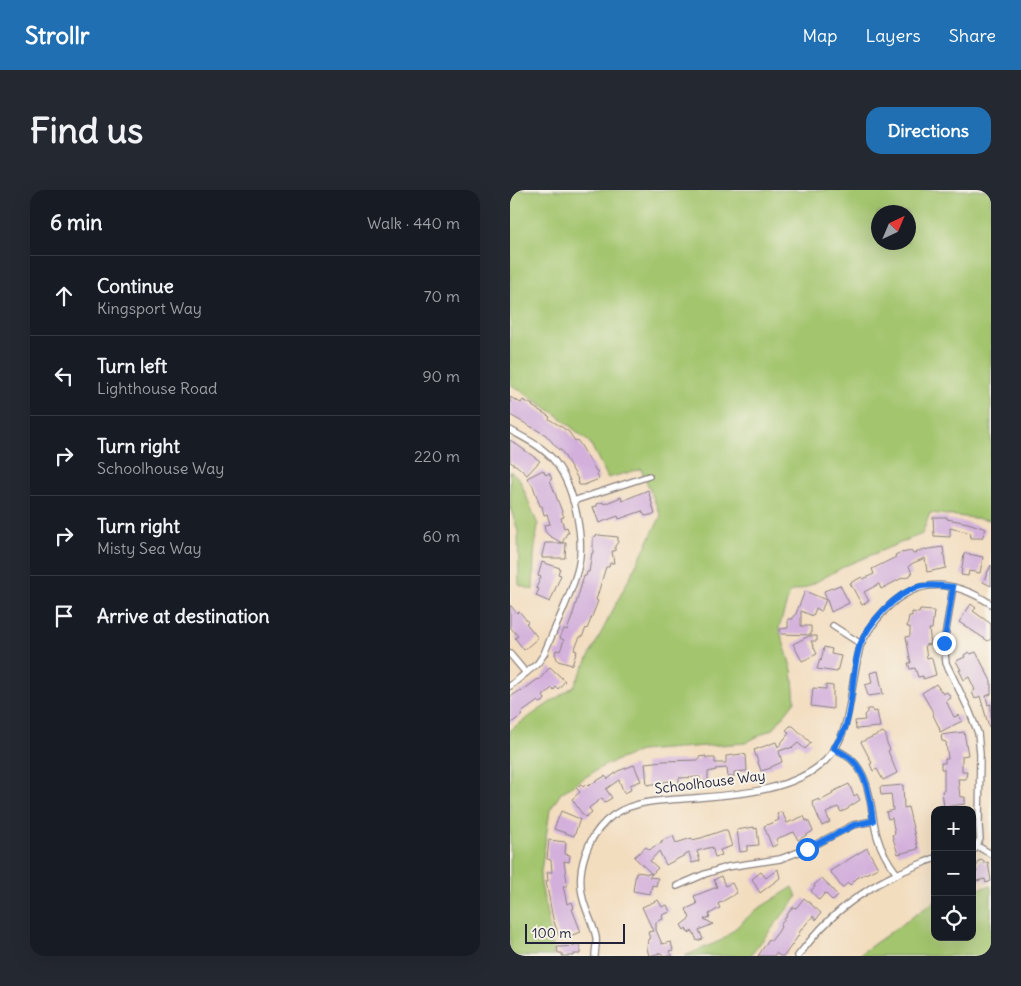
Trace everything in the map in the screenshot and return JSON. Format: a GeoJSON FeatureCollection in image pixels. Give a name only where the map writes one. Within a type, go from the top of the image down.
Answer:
{"type":"FeatureCollection","features":[{"type":"Feature","properties":{"kind":"street"},"geometry":{"type":"LineString","coordinates":[[510,430],[541,448],[556,464],[573,501],[580,529],[581,550],[577,572],[544,654],[538,663],[510,686]]}},
{"type":"Feature","properties":{"kind":"street"},"geometry":{"type":"LineString","coordinates":[[573,501],[649,476]]}},
{"type":"Feature","properties":{"kind":"street","name":"Schoolhouse Way"},"geometry":{"type":"LineString","coordinates":[[595,956],[596,939],[582,894],[581,870],[589,843],[606,821],[628,807],[646,803],[743,794],[777,787],[807,774],[825,761],[845,728],[860,644],[875,620],[896,599],[918,587],[939,585],[953,587],[977,595],[991,604]]}},
{"type":"Feature","properties":{"kind":"street"},"geometry":{"type":"LineString","coordinates":[[953,587],[944,643],[946,663],[969,710],[978,734],[980,754],[978,826],[980,839],[976,845]]}},
{"type":"Feature","properties":{"kind":"street"},"geometry":{"type":"LineString","coordinates":[[833,626],[860,644]]}},
{"type":"Feature","properties":{"kind":"street"},"geometry":{"type":"LineString","coordinates":[[510,654],[526,673]]}},
{"type":"Feature","properties":{"kind":"street"},"geometry":{"type":"LineString","coordinates":[[834,748],[852,760],[864,776],[877,838],[884,856],[897,874]]}},
{"type":"Feature","properties":{"kind":"street"},"geometry":{"type":"LineString","coordinates":[[677,886],[705,874],[780,859],[807,849],[854,825],[873,821]]}},
{"type":"Feature","properties":{"kind":"street"},"geometry":{"type":"LineString","coordinates":[[976,849],[991,854]]}},
{"type":"Feature","properties":{"kind":"street"},"geometry":{"type":"LineString","coordinates":[[798,956],[806,944],[832,917],[864,892],[897,874],[931,860]]}},
{"type":"Feature","properties":{"kind":"green space"},"geometry":{"type":"Polygon","coordinates":[[[510,190],[991,190],[991,520],[930,513],[922,534],[847,565],[805,588],[790,592],[779,628],[792,670],[795,701],[774,728],[745,743],[640,751],[603,766],[561,793],[550,810],[540,878],[553,956],[510,956],[510,730],[574,686],[661,516],[641,469],[608,478],[590,443],[556,414],[510,384],[510,190]]]}},
{"type":"Feature","properties":{"kind":"green space"},"geometry":{"type":"Polygon","coordinates":[[[510,471],[519,478],[538,525],[534,555],[533,590],[519,585],[518,531],[510,507],[510,471]]]}},
{"type":"Feature","properties":{"kind":"green space"},"geometry":{"type":"Polygon","coordinates":[[[991,886],[991,956],[860,956],[864,951],[931,904],[931,941],[976,941],[976,889],[991,886]]]}},
{"type":"Feature","properties":{"kind":"green space"},"geometry":{"type":"Polygon","coordinates":[[[793,887],[797,897],[750,956],[685,956],[722,940],[756,910],[793,887]]]}},
{"type":"Feature","properties":{"kind":"building"},"geometry":{"type":"Polygon","coordinates":[[[510,397],[521,403],[523,400],[533,405],[550,417],[549,419],[568,431],[575,441],[577,440],[580,444],[598,472],[599,479],[579,485],[578,479],[561,450],[546,435],[510,415],[510,397]]]}},
{"type":"Feature","properties":{"kind":"building"},"geometry":{"type":"Polygon","coordinates":[[[510,440],[540,461],[527,475],[510,462],[510,440]]]}},
{"type":"Feature","properties":{"kind":"building"},"geometry":{"type":"Polygon","coordinates":[[[543,470],[546,475],[549,473],[552,479],[550,480],[564,517],[561,518],[564,528],[567,527],[569,533],[567,533],[562,543],[548,535],[545,531],[544,525],[550,524],[547,514],[544,515],[533,486],[527,478],[543,470]]]}},
{"type":"Feature","properties":{"kind":"building"},"geometry":{"type":"Polygon","coordinates":[[[648,490],[655,514],[645,516],[642,511],[619,519],[618,516],[599,523],[593,507],[597,506],[597,504],[603,502],[604,504],[621,497],[622,501],[648,490]]]}},
{"type":"Feature","properties":{"kind":"building"},"geometry":{"type":"Polygon","coordinates":[[[933,517],[947,517],[947,519],[986,529],[982,538],[970,538],[971,533],[950,528],[950,537],[934,536],[933,517]]]}},
{"type":"Feature","properties":{"kind":"building"},"geometry":{"type":"Polygon","coordinates":[[[598,535],[618,537],[615,551],[612,551],[614,563],[610,563],[609,567],[606,567],[596,600],[598,601],[587,629],[582,637],[580,637],[574,650],[577,651],[572,665],[558,661],[555,654],[556,650],[560,651],[564,640],[560,638],[564,629],[567,630],[584,576],[589,572],[593,553],[593,537],[598,535]]]}},
{"type":"Feature","properties":{"kind":"building"},"geometry":{"type":"Polygon","coordinates":[[[545,543],[566,543],[565,558],[542,558],[545,543]]]}},
{"type":"Feature","properties":{"kind":"building"},"geometry":{"type":"Polygon","coordinates":[[[943,547],[946,568],[927,572],[925,558],[913,563],[909,566],[912,574],[881,589],[879,584],[864,592],[869,601],[862,605],[850,583],[874,574],[872,569],[902,552],[911,551],[913,554],[922,550],[943,547]]]}},
{"type":"Feature","properties":{"kind":"building"},"geometry":{"type":"Polygon","coordinates":[[[964,553],[983,557],[980,573],[969,571],[968,576],[961,575],[964,553]]]}},
{"type":"Feature","properties":{"kind":"building"},"geometry":{"type":"Polygon","coordinates":[[[542,562],[560,568],[558,574],[561,575],[550,602],[536,596],[539,589],[536,588],[541,577],[538,576],[542,562]]]}},
{"type":"Feature","properties":{"kind":"building"},"geometry":{"type":"Polygon","coordinates":[[[991,565],[991,586],[983,582],[991,565]]]}},
{"type":"Feature","properties":{"kind":"building"},"geometry":{"type":"Polygon","coordinates":[[[840,585],[849,603],[831,612],[824,591],[840,585]]]}},
{"type":"Feature","properties":{"kind":"building"},"geometry":{"type":"Polygon","coordinates":[[[805,591],[826,600],[821,611],[816,608],[813,616],[801,611],[801,626],[811,626],[811,635],[781,634],[780,629],[788,628],[788,619],[793,619],[793,616],[795,616],[805,591]]]}},
{"type":"Feature","properties":{"kind":"building"},"geometry":{"type":"Polygon","coordinates":[[[971,604],[976,608],[973,611],[991,624],[991,639],[988,641],[959,622],[971,604]]]}},
{"type":"Feature","properties":{"kind":"building"},"geometry":{"type":"Polygon","coordinates":[[[510,605],[517,613],[519,611],[538,638],[524,650],[515,638],[518,636],[510,627],[510,605]]]}},
{"type":"Feature","properties":{"kind":"building"},"geometry":{"type":"Polygon","coordinates":[[[920,610],[934,611],[932,629],[929,629],[931,644],[925,645],[927,658],[931,657],[936,675],[923,679],[923,676],[918,677],[915,668],[910,669],[908,663],[911,663],[906,637],[910,636],[910,627],[907,627],[909,616],[912,616],[912,612],[919,613],[920,610]]]}},
{"type":"Feature","properties":{"kind":"building"},"geometry":{"type":"Polygon","coordinates":[[[809,636],[817,636],[817,641],[811,641],[817,654],[802,661],[793,644],[809,636]]]}},
{"type":"Feature","properties":{"kind":"building"},"geometry":{"type":"Polygon","coordinates":[[[824,647],[832,649],[831,654],[841,656],[837,672],[817,669],[824,647]]]}},
{"type":"Feature","properties":{"kind":"building"},"geometry":{"type":"Polygon","coordinates":[[[969,652],[971,654],[976,652],[991,681],[991,694],[986,696],[988,705],[991,704],[991,727],[989,727],[980,696],[975,699],[972,692],[975,690],[969,677],[964,680],[956,661],[965,657],[964,655],[969,652]]]}},
{"type":"Feature","properties":{"kind":"building"},"geometry":{"type":"Polygon","coordinates":[[[550,667],[565,681],[558,689],[556,687],[554,690],[552,688],[543,696],[545,699],[543,702],[539,703],[538,701],[521,713],[522,715],[510,724],[510,697],[539,680],[550,667]]]}},
{"type":"Feature","properties":{"kind":"building"},"geometry":{"type":"Polygon","coordinates":[[[878,671],[883,694],[868,696],[865,685],[872,683],[870,673],[878,671]]]}},
{"type":"Feature","properties":{"kind":"building"},"geometry":{"type":"Polygon","coordinates":[[[936,684],[943,694],[947,692],[951,698],[946,701],[954,717],[959,715],[962,721],[940,732],[934,714],[922,693],[936,684]]]}},
{"type":"Feature","properties":{"kind":"building"},"geometry":{"type":"Polygon","coordinates":[[[826,685],[833,686],[833,709],[811,706],[813,688],[826,689],[826,685]]]}},
{"type":"Feature","properties":{"kind":"building"},"geometry":{"type":"Polygon","coordinates":[[[867,709],[872,709],[873,712],[877,711],[880,727],[856,729],[855,721],[865,720],[864,715],[867,709]]]}},
{"type":"Feature","properties":{"kind":"building"},"geometry":{"type":"Polygon","coordinates":[[[793,726],[811,743],[805,749],[798,743],[792,748],[779,751],[782,762],[761,771],[754,750],[776,742],[778,747],[789,733],[786,730],[793,726]]]}},
{"type":"Feature","properties":{"kind":"building"},"geometry":{"type":"Polygon","coordinates":[[[883,732],[886,735],[886,741],[890,750],[888,751],[897,773],[883,780],[877,769],[873,771],[870,764],[872,763],[861,742],[883,732]]]}},
{"type":"Feature","properties":{"kind":"building"},"geometry":{"type":"Polygon","coordinates":[[[964,732],[968,755],[962,756],[962,771],[967,771],[966,779],[958,779],[960,797],[965,797],[965,804],[944,806],[942,791],[944,791],[944,769],[941,769],[941,763],[945,763],[945,759],[948,759],[946,742],[942,741],[941,735],[964,732]]]}},
{"type":"Feature","properties":{"kind":"building"},"geometry":{"type":"Polygon","coordinates":[[[746,755],[747,771],[734,772],[734,777],[728,777],[727,768],[715,769],[708,772],[708,781],[700,782],[700,777],[679,778],[679,783],[672,784],[671,781],[647,785],[645,763],[699,760],[699,757],[706,756],[706,758],[715,758],[715,763],[726,763],[726,756],[746,755]]]}},
{"type":"Feature","properties":{"kind":"building"},"geometry":{"type":"Polygon","coordinates":[[[634,765],[641,781],[630,785],[631,790],[624,793],[619,780],[606,789],[612,798],[605,802],[602,798],[589,808],[592,812],[585,817],[582,814],[572,799],[580,792],[576,788],[581,784],[583,787],[586,784],[588,786],[605,776],[608,779],[618,771],[634,765]]]}},
{"type":"Feature","properties":{"kind":"building"},"geometry":{"type":"Polygon","coordinates":[[[849,784],[854,796],[857,794],[860,800],[841,812],[838,807],[826,813],[830,822],[822,826],[812,802],[819,799],[820,801],[833,794],[832,792],[849,784]]]}},
{"type":"Feature","properties":{"kind":"building"},"geometry":{"type":"Polygon","coordinates":[[[903,785],[904,808],[908,807],[918,849],[898,854],[892,835],[895,834],[892,818],[888,819],[886,812],[893,810],[891,794],[881,795],[880,787],[903,785]]]}},
{"type":"Feature","properties":{"kind":"building"},"geometry":{"type":"Polygon","coordinates":[[[561,811],[580,819],[574,836],[554,829],[561,811]]]}},
{"type":"Feature","properties":{"kind":"building"},"geometry":{"type":"Polygon","coordinates":[[[780,812],[787,823],[804,816],[813,831],[798,840],[794,832],[776,839],[778,844],[772,847],[764,826],[779,820],[777,814],[780,812]]]}},
{"type":"Feature","properties":{"kind":"building"},"geometry":{"type":"Polygon","coordinates":[[[754,827],[754,829],[757,828],[759,845],[747,846],[747,851],[740,852],[737,830],[754,827]]]}},
{"type":"Feature","properties":{"kind":"building"},"geometry":{"type":"Polygon","coordinates":[[[727,830],[732,846],[720,850],[722,855],[715,857],[712,847],[697,851],[700,861],[692,863],[689,853],[666,865],[659,851],[650,861],[658,868],[652,874],[634,857],[646,847],[650,850],[662,843],[661,841],[673,836],[676,843],[692,838],[692,840],[701,838],[727,830]]]}},
{"type":"Feature","properties":{"kind":"building"},"geometry":{"type":"Polygon","coordinates":[[[549,840],[566,842],[565,854],[570,855],[569,862],[564,861],[567,886],[563,886],[567,904],[572,902],[574,908],[572,909],[581,932],[560,939],[553,919],[546,881],[548,881],[547,872],[552,872],[551,860],[547,859],[549,840]]]}},
{"type":"Feature","properties":{"kind":"building"},"geometry":{"type":"Polygon","coordinates":[[[867,848],[878,868],[842,888],[830,871],[867,848]]]}},
{"type":"Feature","properties":{"kind":"building"},"geometry":{"type":"Polygon","coordinates":[[[978,861],[988,862],[991,881],[986,883],[985,879],[976,881],[978,861]]]}},
{"type":"Feature","properties":{"kind":"building"},"geometry":{"type":"Polygon","coordinates":[[[778,869],[780,878],[760,893],[752,879],[761,872],[766,878],[778,869]]]}},
{"type":"Feature","properties":{"kind":"building"},"geometry":{"type":"Polygon","coordinates":[[[636,872],[652,874],[649,877],[658,878],[656,886],[652,885],[650,894],[633,891],[636,872]]]}},
{"type":"Feature","properties":{"kind":"building"},"geometry":{"type":"Polygon","coordinates":[[[721,876],[725,886],[732,883],[737,893],[718,904],[720,908],[709,914],[710,917],[704,919],[713,924],[699,930],[703,939],[697,941],[693,931],[688,933],[686,928],[684,930],[681,925],[690,918],[686,909],[697,904],[694,896],[717,887],[714,880],[721,876]]]}},
{"type":"Feature","properties":{"kind":"building"},"geometry":{"type":"Polygon","coordinates":[[[822,878],[838,896],[833,901],[825,893],[819,900],[811,890],[822,878]]]}},
{"type":"Feature","properties":{"kind":"building"},"geometry":{"type":"Polygon","coordinates":[[[804,898],[821,913],[816,920],[813,916],[800,931],[784,956],[776,953],[774,956],[758,956],[769,939],[771,941],[778,932],[789,912],[793,907],[796,908],[804,898]]]}},
{"type":"Feature","properties":{"kind":"building"},"geometry":{"type":"Polygon","coordinates":[[[658,900],[662,907],[667,905],[670,912],[662,915],[663,919],[656,922],[656,930],[662,944],[671,942],[673,950],[669,951],[673,956],[664,956],[661,953],[649,956],[647,948],[648,939],[650,939],[648,932],[653,931],[642,907],[658,900]]]}},
{"type":"Feature","properties":{"kind":"building"},"geometry":{"type":"Polygon","coordinates":[[[580,946],[580,954],[574,954],[574,956],[562,956],[562,953],[558,953],[557,947],[580,946]]]}},
{"type":"Feature","properties":{"kind":"route"},"geometry":{"type":"LineString","coordinates":[[807,849],[854,825],[873,821],[864,776],[852,760],[834,748],[845,728],[860,644],[875,620],[896,599],[918,587],[939,585],[953,587],[944,643]]}}]}
